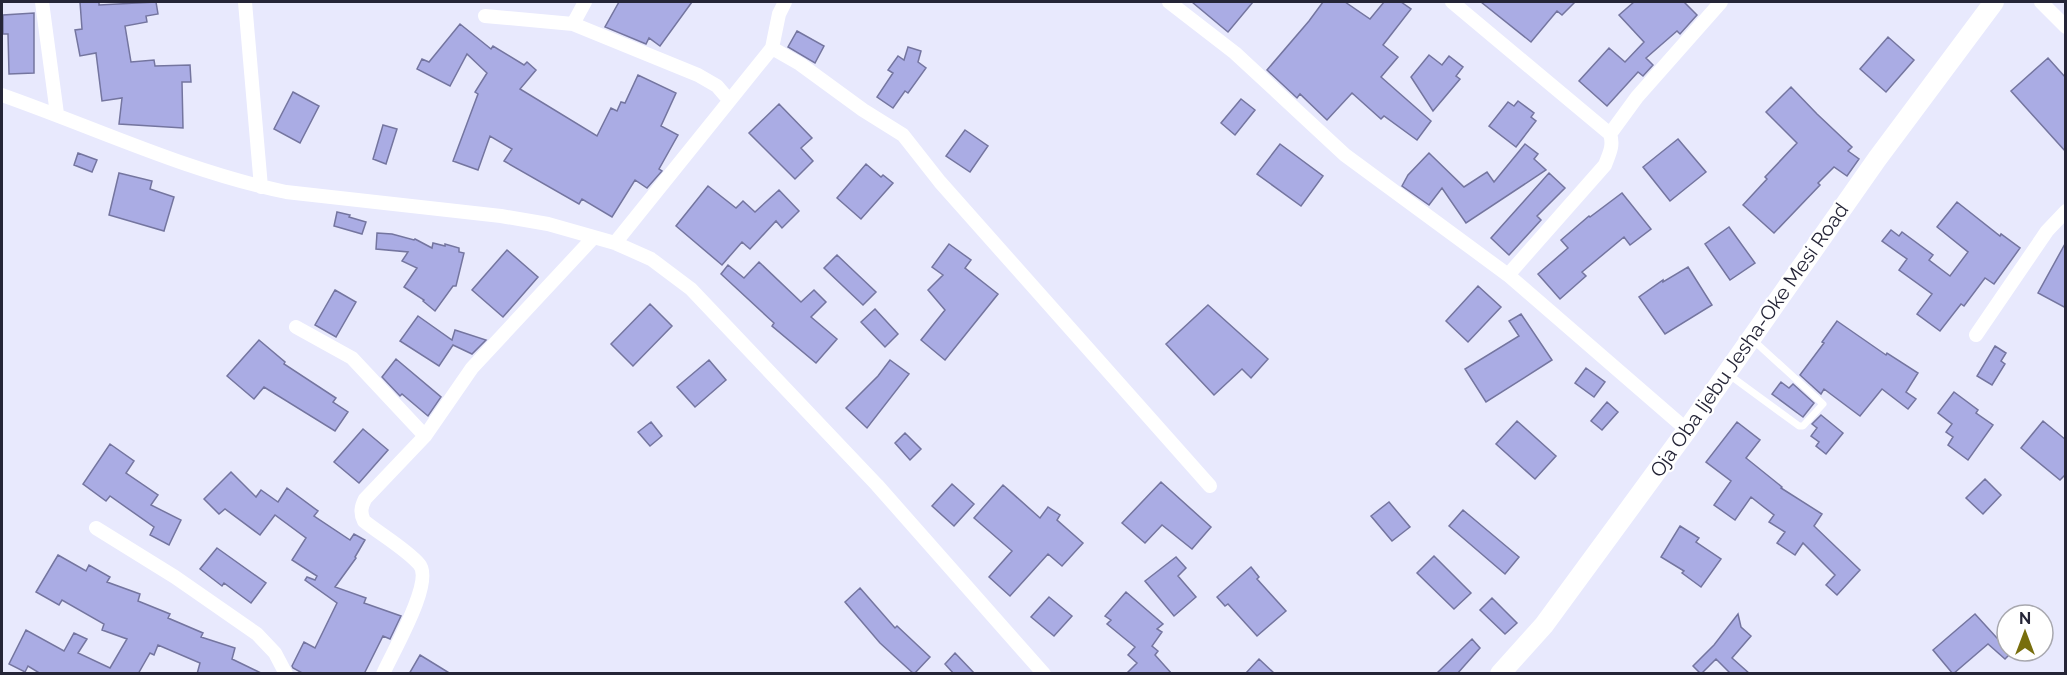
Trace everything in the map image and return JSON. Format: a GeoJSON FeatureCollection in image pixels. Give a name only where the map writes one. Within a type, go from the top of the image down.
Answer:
{"type":"FeatureCollection","features":[{"type":"Feature","properties":{"kind":"main road","name":"Oja Oba Ijebu Jesha-Oke Mesi Road"},"geometry":{"type":"LineString","coordinates":[[1500,674],[1544,625],[1688,430],[1876,159],[1994,2]]}},
{"type":"Feature","properties":{"kind":"street"},"geometry":{"type":"LineString","coordinates":[[42,2],[57,114]]}},
{"type":"Feature","properties":{"kind":"street"},"geometry":{"type":"LineString","coordinates":[[245,2],[261,187]]}},
{"type":"Feature","properties":{"kind":"street"},"geometry":{"type":"LineString","coordinates":[[573,24],[585,2]]}},
{"type":"Feature","properties":{"kind":"street"},"geometry":{"type":"LineString","coordinates":[[615,243],[772,48],[779,14],[785,2]]}},
{"type":"Feature","properties":{"kind":"street"},"geometry":{"type":"LineString","coordinates":[[1169,2],[1235,53],[1345,155],[1508,275],[1688,430]]}},
{"type":"Feature","properties":{"kind":"street"},"geometry":{"type":"LineString","coordinates":[[1452,2],[1610,134],[1612,142],[1605,165],[1508,275]]}},
{"type":"Feature","properties":{"kind":"street"},"geometry":{"type":"LineString","coordinates":[[1610,134],[1636,98],[1721,2]]}},
{"type":"Feature","properties":{"kind":"street"},"geometry":{"type":"LineString","coordinates":[[2041,2],[2066,27]]}},
{"type":"Feature","properties":{"kind":"street"},"geometry":{"type":"LineString","coordinates":[[485,16],[573,24],[698,75],[717,86],[729,100]]}},
{"type":"Feature","properties":{"kind":"street"},"geometry":{"type":"LineString","coordinates":[[772,48],[800,64],[903,135],[940,182],[1210,486]]}},
{"type":"Feature","properties":{"kind":"street"},"geometry":{"type":"LineString","coordinates":[[2,95],[57,114],[156,154],[261,187],[286,192],[501,216],[548,224],[615,243],[651,259],[691,289],[877,485],[1044,674]]}},
{"type":"Feature","properties":{"kind":"street"},"geometry":{"type":"LineString","coordinates":[[1976,335],[2047,231],[2066,211]]}},
{"type":"Feature","properties":{"kind":"street"},"geometry":{"type":"LineString","coordinates":[[383,674],[421,593],[424,578],[420,564],[364,521],[361,511],[365,499],[425,436],[472,368],[594,237]]}},
{"type":"Feature","properties":{"kind":"street"},"geometry":{"type":"LineString","coordinates":[[296,327],[352,358],[425,436]]}},
{"type":"Feature","properties":{"kind":"street"},"geometry":{"type":"LineString","coordinates":[[96,528],[175,577],[257,634],[275,653],[286,674]]}},
{"type":"Feature","properties":{"kind":"lane"},"geometry":{"type":"LineString","coordinates":[[1727,373],[1799,426],[1803,426],[1823,404],[1751,339]]}},
{"type":"Feature","properties":{"kind":"building"},"geometry":{"type":"Polygon","coordinates":[[[80,2],[99,2],[99,5],[156,2],[158,14],[146,16],[147,22],[125,26],[131,62],[154,60],[155,66],[190,65],[191,82],[182,82],[183,128],[119,124],[122,98],[102,101],[96,53],[80,56],[75,30],[82,29],[80,2]]]}},
{"type":"Feature","properties":{"kind":"building"},"geometry":{"type":"Polygon","coordinates":[[[619,2],[692,2],[660,46],[649,38],[646,44],[605,27],[619,2]]]}},
{"type":"Feature","properties":{"kind":"building"},"geometry":{"type":"Polygon","coordinates":[[[1192,2],[1253,2],[1228,32],[1192,2]]]}},
{"type":"Feature","properties":{"kind":"building"},"geometry":{"type":"Polygon","coordinates":[[[1323,2],[1345,2],[1370,19],[1384,2],[1401,2],[1411,9],[1383,45],[1398,57],[1381,77],[1431,121],[1417,140],[1384,116],[1381,119],[1352,93],[1327,120],[1300,94],[1297,98],[1267,70],[1323,2]]]}},
{"type":"Feature","properties":{"kind":"building"},"geometry":{"type":"Polygon","coordinates":[[[1481,2],[1575,2],[1562,15],[1557,11],[1531,42],[1481,2]]]}},
{"type":"Feature","properties":{"kind":"building"},"geometry":{"type":"Polygon","coordinates":[[[1634,2],[1684,2],[1697,15],[1680,34],[1677,31],[1646,58],[1653,65],[1643,76],[1638,72],[1607,106],[1579,81],[1609,48],[1625,62],[1644,42],[1619,15],[1634,2]]]}},
{"type":"Feature","properties":{"kind":"building"},"geometry":{"type":"Polygon","coordinates":[[[34,13],[34,73],[9,74],[8,34],[3,34],[3,15],[34,13]]]}},
{"type":"Feature","properties":{"kind":"building"},"geometry":{"type":"Polygon","coordinates":[[[460,24],[491,49],[493,46],[524,65],[527,62],[536,70],[520,89],[597,136],[611,108],[617,111],[621,102],[625,103],[638,75],[676,93],[661,126],[678,135],[659,169],[662,171],[647,188],[635,180],[612,217],[582,199],[579,204],[504,161],[512,149],[490,136],[478,170],[453,161],[478,94],[475,92],[487,73],[467,54],[450,86],[417,69],[422,59],[429,62],[460,24]]]}},
{"type":"Feature","properties":{"kind":"building"},"geometry":{"type":"Polygon","coordinates":[[[797,31],[824,46],[815,63],[788,47],[797,31]]]}},
{"type":"Feature","properties":{"kind":"building"},"geometry":{"type":"Polygon","coordinates":[[[1888,37],[1914,60],[1886,92],[1860,69],[1888,37]]]}},
{"type":"Feature","properties":{"kind":"building"},"geometry":{"type":"Polygon","coordinates":[[[908,47],[921,51],[918,62],[926,68],[908,93],[905,91],[893,108],[877,97],[893,73],[888,70],[898,56],[904,60],[908,47]]]}},
{"type":"Feature","properties":{"kind":"building"},"geometry":{"type":"Polygon","coordinates":[[[1429,55],[1442,65],[1449,56],[1463,67],[1456,76],[1460,79],[1433,111],[1411,77],[1429,55]]]}},
{"type":"Feature","properties":{"kind":"building"},"geometry":{"type":"Polygon","coordinates":[[[2048,58],[2066,78],[2066,152],[2011,91],[2048,58]]]}},
{"type":"Feature","properties":{"kind":"building"},"geometry":{"type":"Polygon","coordinates":[[[1791,87],[1852,147],[1848,151],[1859,159],[1847,176],[1834,167],[1774,233],[1743,205],[1767,179],[1765,177],[1797,143],[1766,112],[1791,87]]]}},
{"type":"Feature","properties":{"kind":"building"},"geometry":{"type":"Polygon","coordinates":[[[293,92],[319,106],[300,143],[274,129],[293,92]]]}},
{"type":"Feature","properties":{"kind":"building"},"geometry":{"type":"Polygon","coordinates":[[[1241,99],[1255,110],[1235,135],[1221,123],[1241,99]]]}},
{"type":"Feature","properties":{"kind":"building"},"geometry":{"type":"Polygon","coordinates":[[[1518,101],[1534,113],[1531,117],[1536,121],[1516,147],[1489,126],[1508,102],[1514,106],[1518,101]]]}},
{"type":"Feature","properties":{"kind":"building"},"geometry":{"type":"Polygon","coordinates":[[[779,104],[812,138],[801,148],[813,161],[795,179],[749,133],[779,104]]]}},
{"type":"Feature","properties":{"kind":"building"},"geometry":{"type":"Polygon","coordinates":[[[383,125],[397,129],[386,164],[373,159],[383,125]]]}},
{"type":"Feature","properties":{"kind":"building"},"geometry":{"type":"Polygon","coordinates":[[[965,130],[988,146],[970,172],[946,156],[965,130]]]}},
{"type":"Feature","properties":{"kind":"building"},"geometry":{"type":"Polygon","coordinates":[[[1678,139],[1706,172],[1670,201],[1643,167],[1678,139]]]}},
{"type":"Feature","properties":{"kind":"building"},"geometry":{"type":"Polygon","coordinates":[[[1280,144],[1323,176],[1301,206],[1257,174],[1280,144]]]}},
{"type":"Feature","properties":{"kind":"building"},"geometry":{"type":"Polygon","coordinates":[[[1525,144],[1538,154],[1534,159],[1546,170],[1466,223],[1442,188],[1429,205],[1402,186],[1408,175],[1429,153],[1464,187],[1487,172],[1494,182],[1525,144]]]}},
{"type":"Feature","properties":{"kind":"building"},"geometry":{"type":"Polygon","coordinates":[[[78,153],[97,160],[92,172],[74,165],[78,153]]]}},
{"type":"Feature","properties":{"kind":"building"},"geometry":{"type":"Polygon","coordinates":[[[866,164],[881,177],[883,175],[893,183],[861,219],[837,198],[866,164]]]}},
{"type":"Feature","properties":{"kind":"building"},"geometry":{"type":"Polygon","coordinates":[[[119,173],[152,181],[150,189],[174,197],[164,231],[109,215],[119,173]]]}},
{"type":"Feature","properties":{"kind":"building"},"geometry":{"type":"Polygon","coordinates":[[[1549,173],[1565,188],[1537,216],[1541,220],[1509,255],[1491,238],[1549,173]]]}},
{"type":"Feature","properties":{"kind":"building"},"geometry":{"type":"Polygon","coordinates":[[[708,186],[736,208],[743,201],[755,212],[779,190],[799,211],[782,228],[776,221],[750,249],[742,242],[722,265],[676,226],[708,186]]]}},
{"type":"Feature","properties":{"kind":"building"},"geometry":{"type":"Polygon","coordinates":[[[1622,193],[1651,229],[1630,245],[1624,237],[1582,272],[1586,276],[1560,299],[1538,274],[1568,248],[1561,240],[1589,216],[1622,193]]]}},
{"type":"Feature","properties":{"kind":"building"},"geometry":{"type":"Polygon","coordinates":[[[1957,202],[2000,236],[2001,234],[2020,248],[1994,284],[1985,278],[1964,306],[1961,304],[1940,331],[1917,314],[1932,294],[1899,270],[1907,259],[1882,241],[1891,230],[1899,236],[1902,232],[1933,255],[1929,260],[1950,276],[1968,252],[1937,227],[1957,202]]]}},
{"type":"Feature","properties":{"kind":"building"},"geometry":{"type":"Polygon","coordinates":[[[337,212],[366,222],[362,234],[334,226],[337,212]]]}},
{"type":"Feature","properties":{"kind":"building"},"geometry":{"type":"Polygon","coordinates":[[[1729,227],[1755,263],[1730,280],[1705,244],[1729,227]]]}},
{"type":"Feature","properties":{"kind":"building"},"geometry":{"type":"Polygon","coordinates":[[[377,233],[415,239],[432,248],[433,243],[445,246],[445,244],[459,248],[459,252],[464,253],[456,286],[453,286],[435,311],[424,300],[404,287],[417,268],[402,261],[408,252],[376,249],[377,233]]]}},
{"type":"Feature","properties":{"kind":"building"},"geometry":{"type":"Polygon","coordinates":[[[2066,242],[2066,308],[2038,293],[2066,242]]]}},
{"type":"Feature","properties":{"kind":"building"},"geometry":{"type":"Polygon","coordinates":[[[949,244],[971,260],[965,268],[998,294],[945,360],[921,340],[945,310],[928,290],[943,275],[932,267],[949,244]]]}},
{"type":"Feature","properties":{"kind":"building"},"geometry":{"type":"Polygon","coordinates":[[[507,250],[538,277],[503,317],[472,290],[507,250]]]}},
{"type":"Feature","properties":{"kind":"building"},"geometry":{"type":"Polygon","coordinates":[[[837,255],[876,292],[863,305],[824,268],[837,255]]]}},
{"type":"Feature","properties":{"kind":"building"},"geometry":{"type":"Polygon","coordinates":[[[759,262],[801,302],[814,290],[826,302],[811,317],[837,339],[816,363],[772,326],[774,323],[721,274],[728,265],[744,278],[759,262]]]}},
{"type":"Feature","properties":{"kind":"building"},"geometry":{"type":"Polygon","coordinates":[[[1688,267],[1712,305],[1665,334],[1639,297],[1663,280],[1663,282],[1688,267]]]}},
{"type":"Feature","properties":{"kind":"building"},"geometry":{"type":"Polygon","coordinates":[[[1478,286],[1501,307],[1468,342],[1446,321],[1478,286]]]}},
{"type":"Feature","properties":{"kind":"building"},"geometry":{"type":"Polygon","coordinates":[[[335,290],[356,302],[336,337],[315,325],[335,290]]]}},
{"type":"Feature","properties":{"kind":"building"},"geometry":{"type":"Polygon","coordinates":[[[650,304],[672,326],[633,366],[611,344],[650,304]]]}},
{"type":"Feature","properties":{"kind":"building"},"geometry":{"type":"Polygon","coordinates":[[[1208,305],[1268,359],[1251,378],[1242,369],[1214,395],[1166,344],[1208,305]]]}},
{"type":"Feature","properties":{"kind":"building"},"geometry":{"type":"Polygon","coordinates":[[[875,309],[898,334],[885,347],[861,322],[875,309]]]}},
{"type":"Feature","properties":{"kind":"building"},"geometry":{"type":"Polygon","coordinates":[[[1521,314],[1552,360],[1486,402],[1465,369],[1519,336],[1509,321],[1521,314]]]}},
{"type":"Feature","properties":{"kind":"building"},"geometry":{"type":"Polygon","coordinates":[[[418,316],[452,340],[455,330],[486,340],[472,354],[453,345],[439,366],[400,341],[418,316]]]}},
{"type":"Feature","properties":{"kind":"building"},"geometry":{"type":"Polygon","coordinates":[[[1837,321],[1886,355],[1887,353],[1918,373],[1906,392],[1916,399],[1908,409],[1882,389],[1860,416],[1824,389],[1821,394],[1800,375],[1837,321]]]}},
{"type":"Feature","properties":{"kind":"building"},"geometry":{"type":"Polygon","coordinates":[[[259,340],[285,362],[284,364],[336,398],[333,402],[348,412],[335,431],[264,387],[254,399],[227,376],[259,340]]]}},
{"type":"Feature","properties":{"kind":"building"},"geometry":{"type":"Polygon","coordinates":[[[1995,346],[2006,353],[2001,361],[2005,364],[1992,385],[1977,376],[1995,346]]]}},
{"type":"Feature","properties":{"kind":"building"},"geometry":{"type":"Polygon","coordinates":[[[396,359],[441,397],[428,416],[402,394],[400,396],[382,377],[396,359]]]}},
{"type":"Feature","properties":{"kind":"building"},"geometry":{"type":"Polygon","coordinates":[[[709,360],[726,380],[695,407],[677,387],[709,360]]]}},
{"type":"Feature","properties":{"kind":"building"},"geometry":{"type":"Polygon","coordinates":[[[890,360],[909,374],[867,428],[846,408],[878,376],[890,360]]]}},
{"type":"Feature","properties":{"kind":"building"},"geometry":{"type":"Polygon","coordinates":[[[1586,368],[1605,382],[1594,397],[1575,383],[1586,368]]]}},
{"type":"Feature","properties":{"kind":"building"},"geometry":{"type":"Polygon","coordinates":[[[1781,382],[1789,388],[1793,384],[1814,403],[1803,417],[1772,394],[1781,382]]]}},
{"type":"Feature","properties":{"kind":"building"},"geometry":{"type":"Polygon","coordinates":[[[1954,392],[1978,410],[1976,413],[1993,425],[1968,460],[1948,445],[1953,437],[1946,432],[1952,424],[1938,413],[1954,392]]]}},
{"type":"Feature","properties":{"kind":"building"},"geometry":{"type":"Polygon","coordinates":[[[1607,402],[1618,412],[1602,430],[1591,421],[1607,402]]]}},
{"type":"Feature","properties":{"kind":"building"},"geometry":{"type":"Polygon","coordinates":[[[1821,415],[1843,433],[1826,454],[1816,446],[1819,442],[1811,436],[1817,428],[1812,424],[1821,415]]]}},
{"type":"Feature","properties":{"kind":"building"},"geometry":{"type":"Polygon","coordinates":[[[1517,421],[1556,456],[1535,479],[1496,444],[1517,421]]]}},
{"type":"Feature","properties":{"kind":"building"},"geometry":{"type":"Polygon","coordinates":[[[2043,421],[2066,440],[2066,474],[2060,480],[2021,448],[2043,421]]]}},
{"type":"Feature","properties":{"kind":"building"},"geometry":{"type":"Polygon","coordinates":[[[651,422],[662,436],[650,446],[638,432],[651,422]]]}},
{"type":"Feature","properties":{"kind":"building"},"geometry":{"type":"Polygon","coordinates":[[[1737,422],[1760,440],[1746,458],[1781,488],[1822,514],[1814,526],[1860,570],[1837,595],[1826,585],[1835,575],[1803,543],[1795,555],[1777,543],[1785,532],[1769,522],[1774,515],[1751,497],[1735,520],[1714,505],[1731,481],[1706,462],[1737,422]]]}},
{"type":"Feature","properties":{"kind":"building"},"geometry":{"type":"Polygon","coordinates":[[[363,429],[388,450],[359,483],[334,462],[363,429]]]}},
{"type":"Feature","properties":{"kind":"building"},"geometry":{"type":"Polygon","coordinates":[[[905,433],[921,449],[910,460],[895,443],[905,433]]]}},
{"type":"Feature","properties":{"kind":"building"},"geometry":{"type":"Polygon","coordinates":[[[110,444],[134,461],[126,473],[158,495],[151,505],[181,520],[169,545],[150,535],[154,527],[110,496],[106,501],[83,484],[110,444]]]}},
{"type":"Feature","properties":{"kind":"building"},"geometry":{"type":"Polygon","coordinates":[[[231,472],[256,497],[261,490],[278,502],[287,488],[318,511],[314,516],[350,540],[354,534],[365,540],[356,558],[335,587],[366,598],[364,603],[401,616],[390,639],[383,636],[364,674],[304,674],[293,668],[304,642],[315,648],[337,603],[305,580],[307,577],[315,580],[317,576],[292,560],[306,538],[275,515],[260,535],[225,509],[219,514],[204,499],[231,472]]]}},
{"type":"Feature","properties":{"kind":"building"},"geometry":{"type":"Polygon","coordinates":[[[1985,479],[2001,495],[1983,514],[1966,498],[1985,479]]]}},
{"type":"Feature","properties":{"kind":"building"},"geometry":{"type":"Polygon","coordinates":[[[1161,482],[1211,527],[1192,549],[1162,525],[1145,543],[1122,523],[1161,482]]]}},
{"type":"Feature","properties":{"kind":"building"},"geometry":{"type":"Polygon","coordinates":[[[952,484],[974,504],[954,526],[932,506],[952,484]]]}},
{"type":"Feature","properties":{"kind":"building"},"geometry":{"type":"Polygon","coordinates":[[[1003,485],[1040,518],[1048,507],[1060,515],[1057,520],[1083,543],[1062,566],[1048,554],[1010,596],[989,577],[1012,551],[974,518],[1003,485]]]}},
{"type":"Feature","properties":{"kind":"building"},"geometry":{"type":"Polygon","coordinates":[[[1389,502],[1410,527],[1392,541],[1371,516],[1389,502]]]}},
{"type":"Feature","properties":{"kind":"building"},"geometry":{"type":"Polygon","coordinates":[[[1463,510],[1519,557],[1505,574],[1449,526],[1463,510]]]}},
{"type":"Feature","properties":{"kind":"building"},"geometry":{"type":"Polygon","coordinates":[[[1680,526],[1699,538],[1696,542],[1721,559],[1701,587],[1682,573],[1684,571],[1661,557],[1680,526]]]}},
{"type":"Feature","properties":{"kind":"building"},"geometry":{"type":"Polygon","coordinates":[[[217,548],[266,583],[251,603],[224,583],[222,586],[200,569],[217,548]]]}},
{"type":"Feature","properties":{"kind":"building"},"geometry":{"type":"Polygon","coordinates":[[[58,555],[86,571],[89,565],[110,577],[107,582],[140,594],[138,601],[170,614],[168,618],[203,633],[201,637],[235,648],[232,659],[263,674],[197,674],[200,663],[158,645],[154,655],[150,653],[138,674],[41,674],[28,666],[25,672],[9,664],[26,630],[64,651],[74,633],[87,639],[78,653],[110,668],[127,639],[102,630],[104,624],[62,600],[59,605],[36,592],[58,555]]]}},
{"type":"Feature","properties":{"kind":"building"},"geometry":{"type":"Polygon","coordinates":[[[1434,556],[1471,593],[1454,609],[1417,573],[1434,556]]]}},
{"type":"Feature","properties":{"kind":"building"},"geometry":{"type":"Polygon","coordinates":[[[1176,557],[1186,568],[1178,576],[1196,597],[1174,616],[1145,581],[1176,557]]]}},
{"type":"Feature","properties":{"kind":"building"},"geometry":{"type":"Polygon","coordinates":[[[1251,567],[1259,577],[1257,579],[1286,611],[1257,636],[1228,604],[1225,606],[1217,597],[1251,567]]]}},
{"type":"Feature","properties":{"kind":"building"},"geometry":{"type":"Polygon","coordinates":[[[860,588],[895,628],[897,626],[930,657],[914,674],[880,643],[845,602],[860,588]]]}},
{"type":"Feature","properties":{"kind":"building"},"geometry":{"type":"Polygon","coordinates":[[[1126,592],[1163,624],[1157,629],[1162,632],[1152,646],[1158,651],[1155,655],[1172,674],[1126,674],[1137,663],[1128,655],[1135,647],[1107,624],[1111,620],[1105,616],[1126,592]]]}},
{"type":"Feature","properties":{"kind":"building"},"geometry":{"type":"Polygon","coordinates":[[[1049,597],[1072,616],[1054,636],[1031,617],[1049,597]]]}},
{"type":"Feature","properties":{"kind":"building"},"geometry":{"type":"Polygon","coordinates":[[[1492,598],[1517,623],[1505,634],[1480,610],[1492,598]]]}},
{"type":"Feature","properties":{"kind":"building"},"geometry":{"type":"Polygon","coordinates":[[[1738,614],[1741,627],[1751,636],[1732,658],[1750,674],[1731,674],[1716,659],[1701,674],[1693,666],[1714,645],[1738,614]]]}},
{"type":"Feature","properties":{"kind":"building"},"geometry":{"type":"Polygon","coordinates":[[[1975,614],[1995,636],[1995,650],[1988,644],[1953,674],[1933,650],[1975,614]]]}},
{"type":"Feature","properties":{"kind":"building"},"geometry":{"type":"Polygon","coordinates":[[[1472,639],[1480,648],[1457,674],[1436,674],[1472,639]]]}},
{"type":"Feature","properties":{"kind":"building"},"geometry":{"type":"Polygon","coordinates":[[[955,653],[975,674],[954,674],[945,664],[955,653]]]}},
{"type":"Feature","properties":{"kind":"building"},"geometry":{"type":"Polygon","coordinates":[[[420,655],[451,674],[409,674],[420,655]]]}},
{"type":"Feature","properties":{"kind":"building"},"geometry":{"type":"Polygon","coordinates":[[[1259,659],[1275,674],[1245,674],[1259,659]]]}}]}
